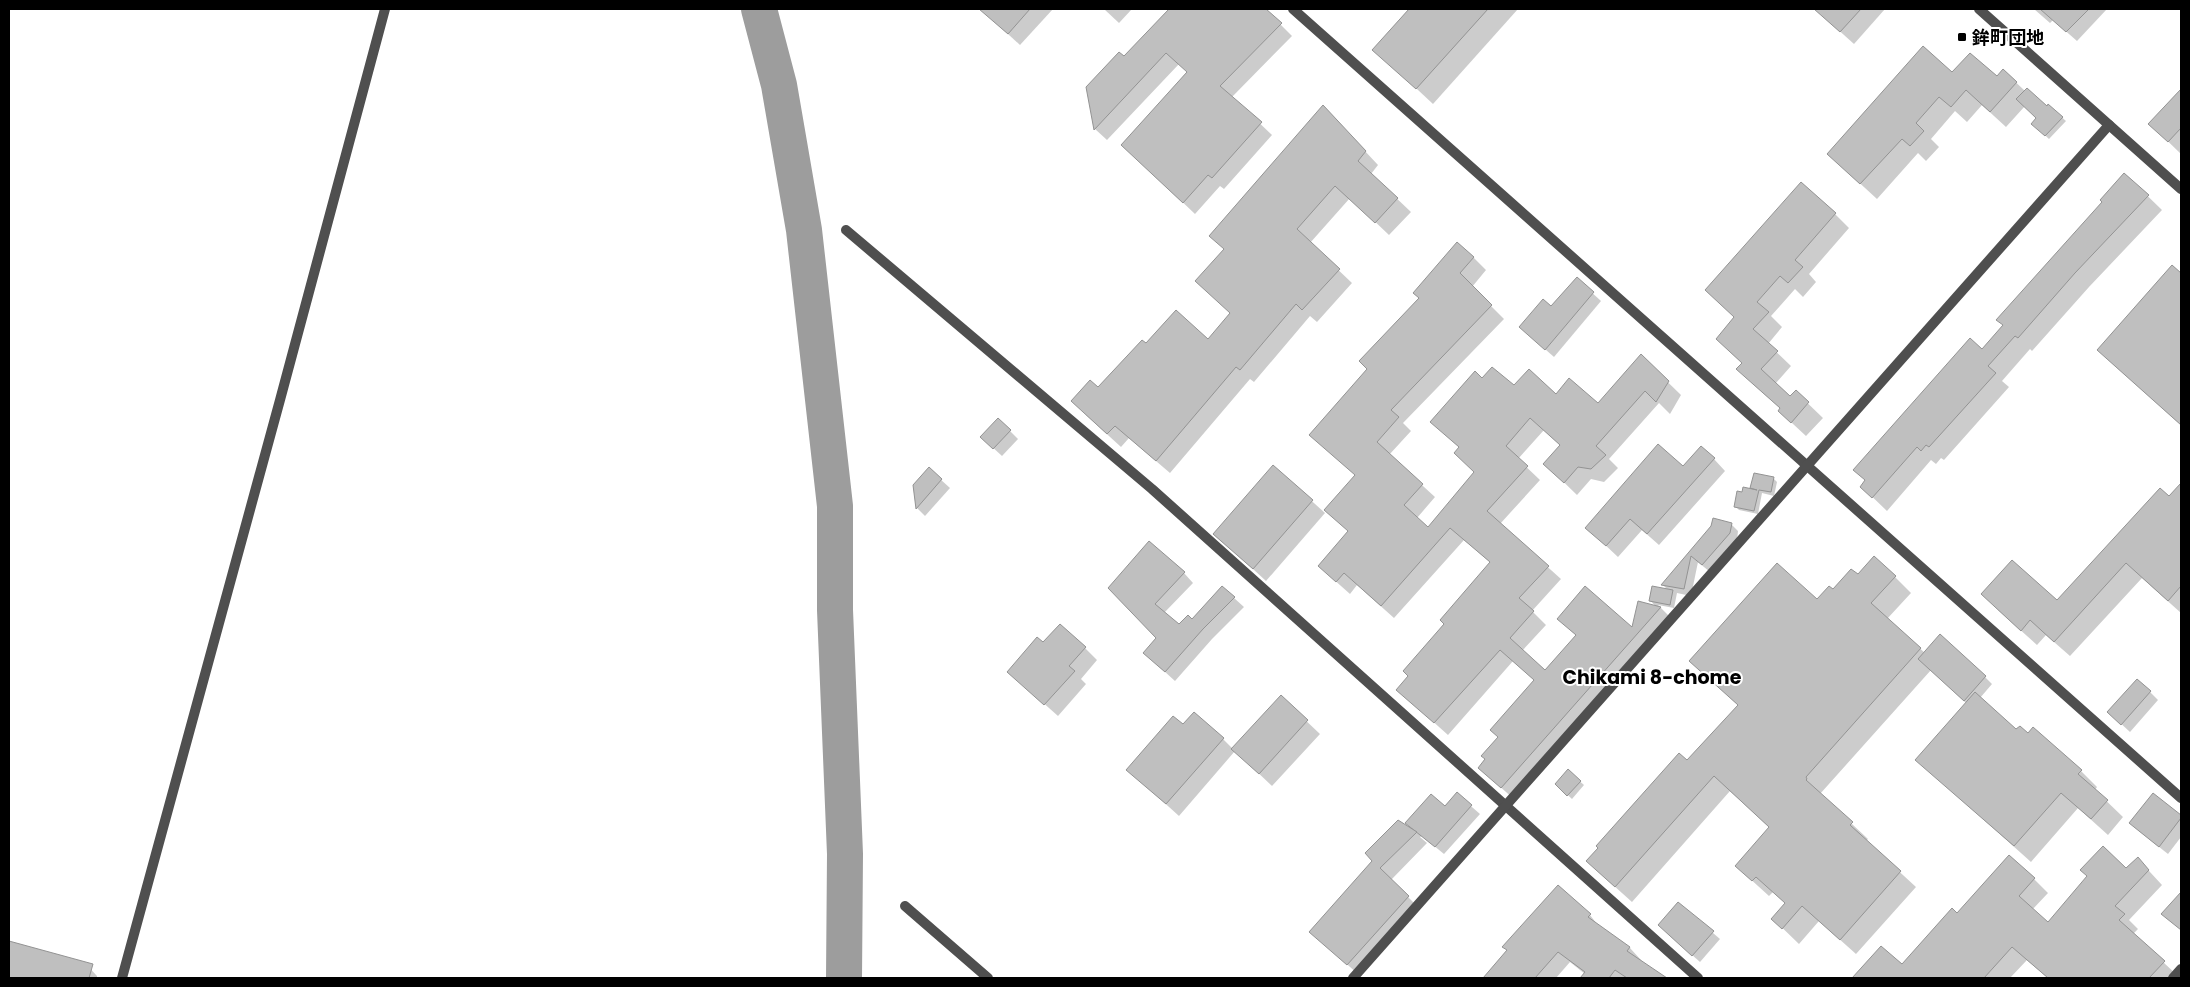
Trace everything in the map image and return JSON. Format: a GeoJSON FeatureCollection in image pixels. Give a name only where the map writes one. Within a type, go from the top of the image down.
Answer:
{"type":"FeatureCollection","features":[{"type":"Feature","properties":{"kind":"street"},"geometry":{"type":"LineString","coordinates":[[122,978],[278,410],[385,9]]}},
{"type":"Feature","properties":{"kind":"street"},"geometry":{"type":"LineString","coordinates":[[1293,9],[2181,798]]}},
{"type":"Feature","properties":{"kind":"street"},"geometry":{"type":"LineString","coordinates":[[1978,9],[2181,189]]}},
{"type":"Feature","properties":{"kind":"street"},"geometry":{"type":"LineString","coordinates":[[1353,978],[2109,125]]}},
{"type":"Feature","properties":{"kind":"street"},"geometry":{"type":"LineString","coordinates":[[846,230],[1152,490],[1698,978]]}},
{"type":"Feature","properties":{"kind":"street"},"geometry":{"type":"LineString","coordinates":[[904,906],[988,978]]}},
{"type":"Feature","properties":{"kind":"street"},"geometry":{"type":"LineString","coordinates":[[2173,978],[2181,969]]}},
{"type":"Feature","properties":{"kind":"building"},"geometry":{"type":"Polygon","coordinates":[[[979,9],[1030,9],[1008,34],[979,9]]]}},
{"type":"Feature","properties":{"kind":"building"},"geometry":{"type":"Polygon","coordinates":[[[1169,9],[1266,9],[1282,23],[1220,86],[1262,122],[1212,178],[1208,175],[1183,203],[1121,145],[1187,72],[1166,53],[1094,130],[1086,87],[1119,52],[1124,56],[1169,9]]]}},
{"type":"Feature","properties":{"kind":"building"},"geometry":{"type":"Polygon","coordinates":[[[1409,9],[1488,9],[1416,89],[1372,50],[1409,9]]]}},
{"type":"Feature","properties":{"kind":"building"},"geometry":{"type":"Polygon","coordinates":[[[1814,9],[1861,9],[1840,32],[1814,9]]]}},
{"type":"Feature","properties":{"kind":"building"},"geometry":{"type":"Polygon","coordinates":[[[2040,9],[2089,9],[2066,32],[2040,9]]]}},
{"type":"Feature","properties":{"kind":"building"},"geometry":{"type":"Polygon","coordinates":[[[1923,46],[1952,72],[1970,53],[1997,76],[2003,69],[2017,82],[1990,112],[1966,90],[1951,107],[1939,97],[1916,123],[1924,131],[1910,146],[1902,139],[1860,184],[1827,154],[1923,46]]]}},
{"type":"Feature","properties":{"kind":"building"},"geometry":{"type":"Polygon","coordinates":[[[2027,88],[2063,117],[2045,136],[2031,124],[2036,118],[2016,99],[2027,88]]]}},
{"type":"Feature","properties":{"kind":"building"},"geometry":{"type":"Polygon","coordinates":[[[2181,89],[2181,128],[2168,142],[2148,124],[2181,89]]]}},
{"type":"Feature","properties":{"kind":"building"},"geometry":{"type":"Polygon","coordinates":[[[1323,105],[1366,151],[1358,161],[1398,198],[1375,223],[1335,186],[1297,229],[1340,269],[1302,310],[1296,304],[1240,370],[1236,367],[1156,461],[1115,426],[1107,434],[1071,401],[1090,380],[1098,387],[1142,340],[1146,343],[1176,310],[1208,339],[1230,313],[1195,281],[1224,249],[1209,236],[1323,105]]]}},
{"type":"Feature","properties":{"kind":"building"},"geometry":{"type":"Polygon","coordinates":[[[2124,173],[2149,195],[2075,273],[2018,338],[2015,336],[1988,366],[1996,373],[1929,447],[1926,445],[1921,451],[1917,447],[1872,498],[1860,487],[1865,480],[1853,470],[1970,338],[1982,349],[2003,325],[1996,320],[2102,202],[2100,200],[2124,173]]]}},
{"type":"Feature","properties":{"kind":"building"},"geometry":{"type":"Polygon","coordinates":[[[1801,182],[1836,213],[1795,260],[1803,267],[1788,283],[1780,276],[1757,302],[1769,312],[1753,329],[1778,351],[1761,369],[1790,396],[1796,390],[1809,402],[1791,423],[1778,411],[1780,408],[1736,369],[1742,363],[1716,339],[1734,317],[1705,290],[1801,182]]]}},
{"type":"Feature","properties":{"kind":"building"},"geometry":{"type":"Polygon","coordinates":[[[1457,242],[1474,257],[1460,273],[1492,305],[1391,410],[1399,417],[1377,442],[1423,484],[1404,505],[1428,527],[1474,472],[1454,453],[1459,447],[1430,422],[1475,371],[1482,378],[1492,367],[1514,385],[1529,369],[1556,394],[1569,378],[1598,403],[1641,354],[1669,381],[1656,402],[1645,391],[1596,446],[1606,455],[1591,469],[1578,467],[1564,483],[1543,464],[1560,445],[1530,418],[1506,446],[1528,466],[1487,511],[1549,566],[1519,598],[1534,611],[1510,638],[1545,670],[1576,635],[1557,619],[1585,586],[1632,627],[1638,601],[1661,607],[1501,788],[1478,768],[1485,759],[1481,756],[1498,737],[1490,730],[1534,680],[1500,650],[1434,723],[1396,690],[1408,676],[1403,671],[1444,624],[1440,620],[1490,562],[1450,528],[1381,606],[1344,573],[1336,582],[1318,566],[1348,531],[1324,510],[1355,475],[1309,435],[1367,369],[1359,361],[1419,298],[1413,293],[1457,242]]]}},
{"type":"Feature","properties":{"kind":"building"},"geometry":{"type":"Polygon","coordinates":[[[2172,265],[2181,273],[2181,425],[2097,350],[2172,265]]]}},
{"type":"Feature","properties":{"kind":"building"},"geometry":{"type":"Polygon","coordinates":[[[1577,277],[1594,292],[1545,350],[1519,327],[1543,299],[1551,306],[1577,277]]]}},
{"type":"Feature","properties":{"kind":"building"},"geometry":{"type":"Polygon","coordinates":[[[998,418],[1011,430],[993,449],[980,437],[998,418]]]}},
{"type":"Feature","properties":{"kind":"building"},"geometry":{"type":"Polygon","coordinates":[[[1658,444],[1683,466],[1701,446],[1715,458],[1647,534],[1630,519],[1606,546],[1585,528],[1658,444]]]}},
{"type":"Feature","properties":{"kind":"building"},"geometry":{"type":"Polygon","coordinates":[[[1273,465],[1313,500],[1253,569],[1213,534],[1273,465]]]}},
{"type":"Feature","properties":{"kind":"building"},"geometry":{"type":"Polygon","coordinates":[[[929,467],[942,479],[916,509],[913,485],[929,467]]]}},
{"type":"Feature","properties":{"kind":"building"},"geometry":{"type":"Polygon","coordinates":[[[1754,473],[1774,477],[1771,492],[1759,490],[1754,511],[1734,507],[1737,491],[1742,492],[1743,487],[1757,490],[1750,488],[1754,473]]]}},
{"type":"Feature","properties":{"kind":"building"},"geometry":{"type":"Polygon","coordinates":[[[2181,483],[2181,586],[2168,601],[2126,563],[2054,642],[2030,620],[2021,631],[1981,594],[2012,560],[2057,600],[2160,488],[2169,496],[2181,483]]]}},
{"type":"Feature","properties":{"kind":"building"},"geometry":{"type":"Polygon","coordinates":[[[1713,518],[1732,523],[1730,533],[1702,565],[1691,556],[1684,589],[1661,585],[1711,526],[1713,518]]]}},
{"type":"Feature","properties":{"kind":"building"},"geometry":{"type":"Polygon","coordinates":[[[1149,541],[1185,572],[1155,604],[1179,624],[1188,615],[1192,619],[1222,586],[1235,597],[1203,629],[1165,672],[1143,653],[1156,638],[1108,588],[1149,541]]]}},
{"type":"Feature","properties":{"kind":"building"},"geometry":{"type":"Polygon","coordinates":[[[1874,556],[1896,576],[1871,603],[1921,648],[1806,777],[1806,780],[1853,822],[1850,825],[1901,871],[1840,940],[1802,906],[1782,929],[1771,919],[1785,903],[1756,877],[1752,881],[1735,866],[1769,827],[1714,776],[1615,887],[1586,861],[1598,848],[1596,846],[1679,753],[1687,760],[1738,705],[1689,661],[1777,563],[1817,599],[1829,586],[1833,589],[1851,569],[1858,574],[1874,556]]]}},
{"type":"Feature","properties":{"kind":"building"},"geometry":{"type":"Polygon","coordinates":[[[1652,586],[1673,590],[1670,605],[1649,601],[1652,586]]]}},
{"type":"Feature","properties":{"kind":"building"},"geometry":{"type":"Polygon","coordinates":[[[1060,624],[1086,647],[1069,666],[1075,671],[1044,705],[1007,672],[1037,637],[1043,642],[1060,624]]]}},
{"type":"Feature","properties":{"kind":"building"},"geometry":{"type":"Polygon","coordinates":[[[1940,634],[1986,676],[1964,701],[1918,659],[1940,634]]]}},
{"type":"Feature","properties":{"kind":"building"},"geometry":{"type":"Polygon","coordinates":[[[2137,679],[2151,691],[2121,725],[2107,712],[2137,679]]]}},
{"type":"Feature","properties":{"kind":"building"},"geometry":{"type":"Polygon","coordinates":[[[1975,692],[2016,729],[2020,726],[2028,733],[2033,727],[2082,770],[2078,774],[2108,800],[2091,819],[2061,793],[2014,846],[1915,760],[1975,692]]]}},
{"type":"Feature","properties":{"kind":"building"},"geometry":{"type":"Polygon","coordinates":[[[1281,695],[1308,720],[1259,774],[1231,749],[1281,695]]]}},
{"type":"Feature","properties":{"kind":"building"},"geometry":{"type":"Polygon","coordinates":[[[1194,712],[1224,738],[1166,804],[1126,770],[1173,716],[1183,724],[1194,712]]]}},
{"type":"Feature","properties":{"kind":"building"},"geometry":{"type":"Polygon","coordinates":[[[1568,769],[1581,781],[1567,796],[1555,784],[1568,769]]]}},
{"type":"Feature","properties":{"kind":"building"},"geometry":{"type":"Polygon","coordinates":[[[1457,792],[1472,805],[1435,847],[1405,823],[1431,794],[1445,806],[1457,792]]]}},
{"type":"Feature","properties":{"kind":"building"},"geometry":{"type":"Polygon","coordinates":[[[2153,793],[2181,815],[2181,818],[2159,847],[2129,823],[2153,793]]]}},
{"type":"Feature","properties":{"kind":"building"},"geometry":{"type":"Polygon","coordinates":[[[1398,820],[1417,832],[1380,868],[1409,896],[1347,965],[1309,932],[1372,861],[1365,853],[1398,820]]]}},
{"type":"Feature","properties":{"kind":"building"},"geometry":{"type":"Polygon","coordinates":[[[2103,846],[2126,868],[2138,857],[2149,870],[2115,906],[2125,914],[2119,920],[2165,961],[2149,978],[2048,978],[2012,947],[1984,978],[1852,978],[1881,946],[1902,964],[1952,908],[1957,913],[2009,855],[2035,878],[2019,896],[2048,922],[2087,876],[2080,870],[2103,846]]]}},
{"type":"Feature","properties":{"kind":"building"},"geometry":{"type":"Polygon","coordinates":[[[1558,885],[1591,914],[1588,917],[1630,947],[1627,951],[1667,978],[1627,978],[1615,970],[1609,978],[1580,978],[1585,972],[1558,952],[1535,978],[1483,978],[1507,950],[1502,947],[1558,885]]]}},
{"type":"Feature","properties":{"kind":"building"},"geometry":{"type":"Polygon","coordinates":[[[2181,892],[2181,930],[2161,914],[2181,892]]]}},
{"type":"Feature","properties":{"kind":"building"},"geometry":{"type":"Polygon","coordinates":[[[1678,902],[1714,931],[1692,956],[1658,925],[1678,902]]]}},
{"type":"Feature","properties":{"kind":"building"},"geometry":{"type":"Polygon","coordinates":[[[9,941],[93,964],[89,978],[9,978],[9,941]]]}},
{"type":"Feature","properties":{"kind":"waterway"},"geometry":{"type":"LineString","coordinates":[[759,9],[779,85],[804,230],[835,506],[835,610],[845,854],[844,978]]}},
{"type":"Feature","properties":{"kind":"place","name":"鉾町団地"},"geometry":{"type":"Point","coordinates":[1962,37]}},
{"type":"Feature","properties":{"kind":"district","name":"Chikami 8-chome"},"geometry":{"type":"Point","coordinates":[1652,677]}}]}
